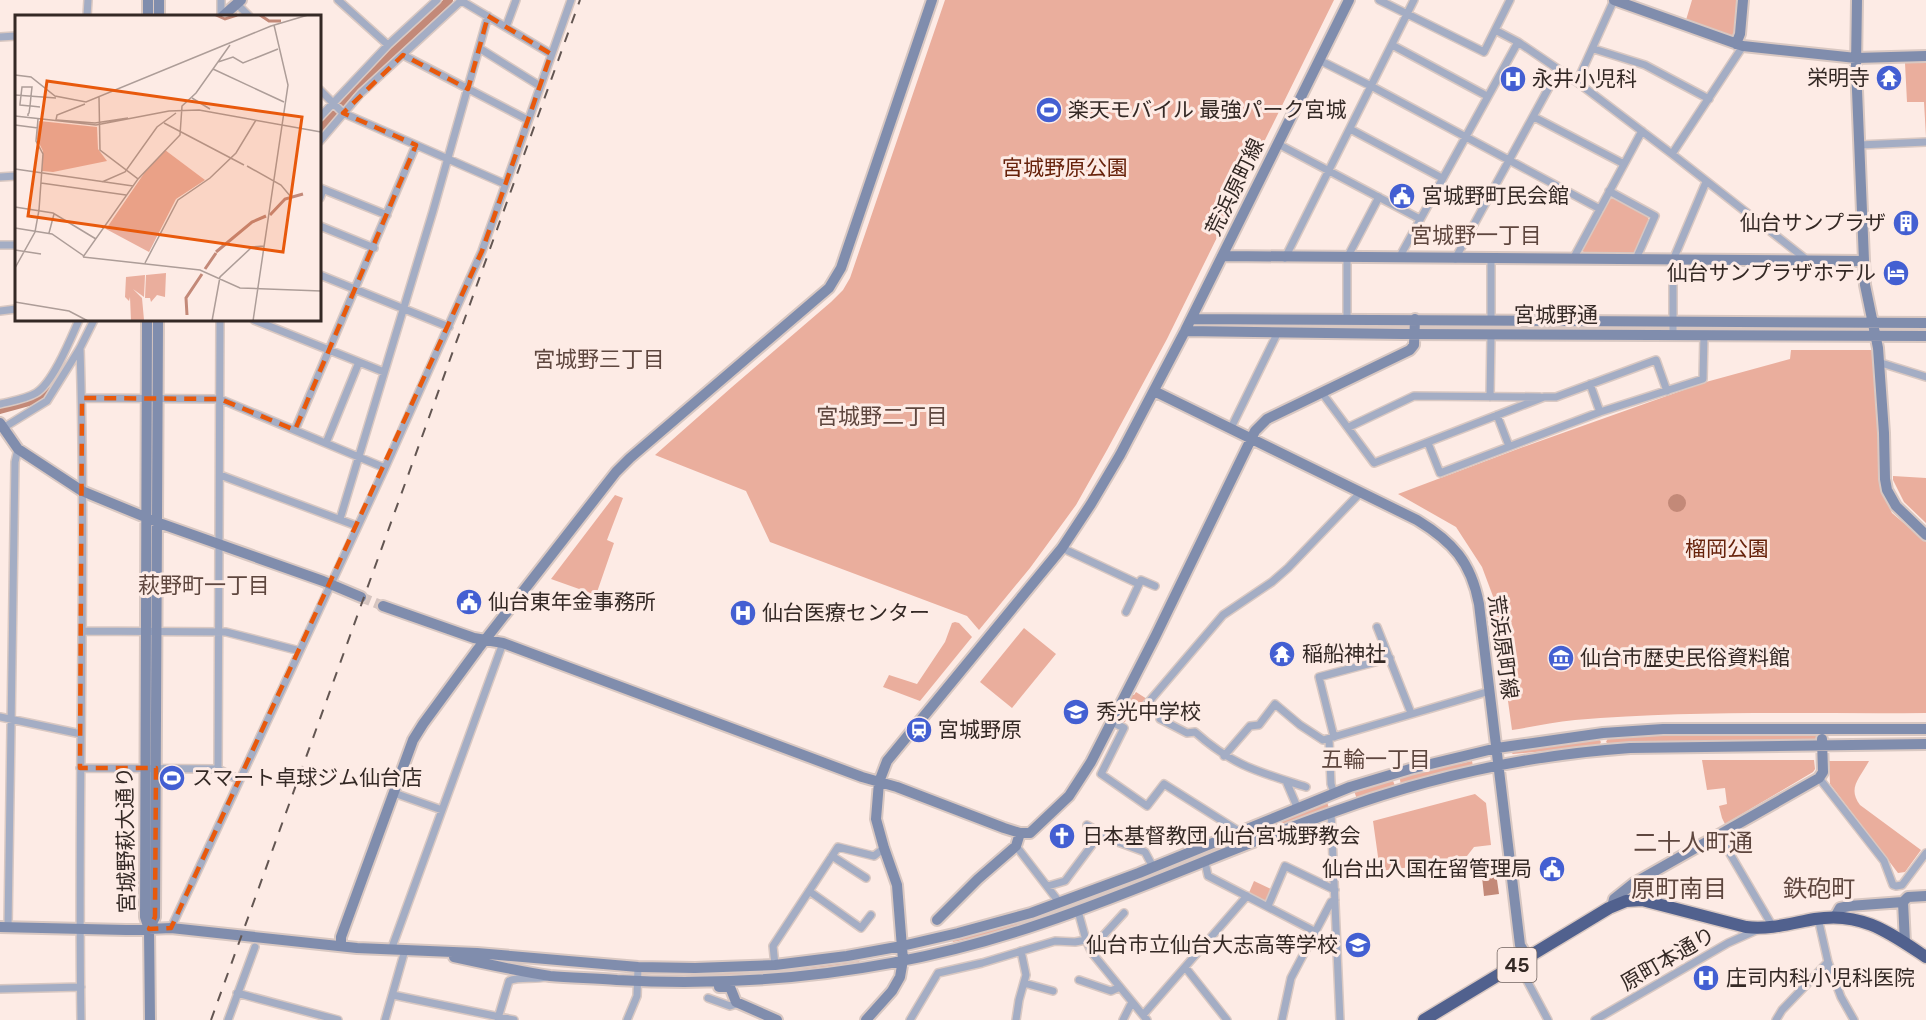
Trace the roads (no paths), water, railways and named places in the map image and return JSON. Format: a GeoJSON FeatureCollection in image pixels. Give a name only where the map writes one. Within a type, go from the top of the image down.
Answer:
{"type":"FeatureCollection","features":[{"type":"Feature","properties":{"kind":"highway","name":"45"},"geometry":{"type":"LineString","coordinates":[[1424,1020],[1612,907],[1626,901],[1642,900],[1759,929],[1818,918],[1848,917],[1865,922],[1926,957]]}},
{"type":"Feature","properties":{"kind":"street"},"geometry":{"type":"LineString","coordinates":[[87,15],[88,0]]}},
{"type":"Feature","properties":{"kind":"street"},"geometry":{"type":"LineString","coordinates":[[221,0],[222,15]]}},
{"type":"Feature","properties":{"kind":"street"},"geometry":{"type":"LineString","coordinates":[[338,0],[388,45]]}},
{"type":"Feature","properties":{"kind":"street"},"geometry":{"type":"LineString","coordinates":[[321,139],[338,108],[388,45],[437,0]]}},
{"type":"Feature","properties":{"kind":"street"},"geometry":{"type":"LineString","coordinates":[[321,116],[361,93],[461,0],[551,54]]}},
{"type":"Feature","properties":{"kind":"street"},"geometry":{"type":"LineString","coordinates":[[506,27],[516,0]]}},
{"type":"Feature","properties":{"kind":"street"},"geometry":{"type":"LineString","coordinates":[[171,928],[385,468],[482,251],[571,0]]}},
{"type":"Feature","properties":{"kind":"street"},"geometry":{"type":"LineString","coordinates":[[341,946],[341,937],[413,740],[485,639],[616,472],[829,288],[836,278],[932,0]]}},
{"type":"Feature","properties":{"kind":"street","name":"荒浜原町線"},"geometry":{"type":"LineString","coordinates":[[879,782],[887,761],[1062,548],[1091,504],[1185,331],[1349,0]]}},
{"type":"Feature","properties":{"kind":"street"},"geometry":{"type":"LineString","coordinates":[[1379,0],[1484,52],[1510,0]]}},
{"type":"Feature","properties":{"kind":"street"},"geometry":{"type":"LineString","coordinates":[[1286,258],[1414,0]]}},
{"type":"Feature","properties":{"kind":"street"},"geometry":{"type":"LineString","coordinates":[[1577,82],[1594,49],[1614,0],[1740,45],[1856,58],[1926,56]]}},
{"type":"Feature","properties":{"kind":"street"},"geometry":{"type":"LineString","coordinates":[[1672,154],[1709,99],[1740,45],[1743,0]]}},
{"type":"Feature","properties":{"kind":"street"},"geometry":{"type":"LineString","coordinates":[[1857,0],[1856,58],[1865,285],[1878,362],[1884,433],[1885,484],[1901,512],[1926,535]]}},
{"type":"Feature","properties":{"kind":"street"},"geometry":{"type":"LineString","coordinates":[[223,15],[239,2],[248,15]]}},
{"type":"Feature","properties":{"kind":"street"},"geometry":{"type":"LineString","coordinates":[[340,519],[448,159],[488,16]]}},
{"type":"Feature","properties":{"kind":"street"},"geometry":{"type":"LineString","coordinates":[[1495,30],[1518,42],[1577,82],[1807,260]]}},
{"type":"Feature","properties":{"kind":"street"},"geometry":{"type":"LineString","coordinates":[[0,37],[15,36]]}},
{"type":"Feature","properties":{"kind":"street"},"geometry":{"type":"LineString","coordinates":[[1399,259],[1518,42]]}},
{"type":"Feature","properties":{"kind":"street"},"geometry":{"type":"LineString","coordinates":[[1392,45],[1487,96]]}},
{"type":"Feature","properties":{"kind":"street"},"geometry":{"type":"LineString","coordinates":[[479,48],[540,86]]}},
{"type":"Feature","properties":{"kind":"street"},"geometry":{"type":"LineString","coordinates":[[1594,49],[1645,64],[1709,99]]}},
{"type":"Feature","properties":{"kind":"street"},"geometry":{"type":"LineString","coordinates":[[403,55],[528,120]]}},
{"type":"Feature","properties":{"kind":"street"},"geometry":{"type":"LineString","coordinates":[[1318,60],[1600,209]]}},
{"type":"Feature","properties":{"kind":"street"},"geometry":{"type":"LineString","coordinates":[[1455,259],[1558,70]]}},
{"type":"Feature","properties":{"kind":"street"},"geometry":{"type":"LineString","coordinates":[[321,91],[338,108],[505,184]]}},
{"type":"Feature","properties":{"kind":"street"},"geometry":{"type":"LineString","coordinates":[[1534,117],[1624,164]]}},
{"type":"Feature","properties":{"kind":"street"},"geometry":{"type":"LineString","coordinates":[[1350,129],[1442,178]]}},
{"type":"Feature","properties":{"kind":"street"},"geometry":{"type":"LineString","coordinates":[[1573,259],[1642,131]]}},
{"type":"Feature","properties":{"kind":"street"},"geometry":{"type":"LineString","coordinates":[[1859,145],[1926,142]]}},
{"type":"Feature","properties":{"kind":"street"},"geometry":{"type":"LineString","coordinates":[[1278,144],[1420,219]]}},
{"type":"Feature","properties":{"kind":"street"},"geometry":{"type":"LineString","coordinates":[[295,430],[416,145]]}},
{"type":"Feature","properties":{"kind":"street"},"geometry":{"type":"LineString","coordinates":[[1673,335],[1673,260],[1706,182]]}},
{"type":"Feature","properties":{"kind":"street"},"geometry":{"type":"LineString","coordinates":[[321,189],[387,215]]}},
{"type":"Feature","properties":{"kind":"street"},"geometry":{"type":"LineString","coordinates":[[1609,191],[1655,216],[1636,259]]}},
{"type":"Feature","properties":{"kind":"street"},"geometry":{"type":"LineString","coordinates":[[1347,319],[1347,258],[1379,197]]}},
{"type":"Feature","properties":{"kind":"street"},"geometry":{"type":"LineString","coordinates":[[321,226],[374,248]]}},
{"type":"Feature","properties":{"kind":"street"},"geometry":{"type":"LineString","coordinates":[[1222,256],[1864,261]]}},
{"type":"Feature","properties":{"kind":"street"},"geometry":{"type":"LineString","coordinates":[[1491,259],[1491,320]]}},
{"type":"Feature","properties":{"kind":"street"},"geometry":{"type":"LineString","coordinates":[[321,275],[449,327]]}},
{"type":"Feature","properties":{"kind":"street"},"geometry":{"type":"LineString","coordinates":[[0,311],[15,309]]}},
{"type":"Feature","properties":{"kind":"street","name":"宮城野通"},"geometry":{"type":"LineString","coordinates":[[1191,319],[1926,323]]}},
{"type":"Feature","properties":{"kind":"street"},"geometry":{"type":"LineString","coordinates":[[383,606],[474,638],[503,643],[862,777],[897,787],[1020,833],[1030,833],[1069,796],[1091,762],[1156,635],[1250,437],[1267,419],[1410,350],[1414,345],[1415,319]]}},
{"type":"Feature","properties":{"kind":"street"},"geometry":{"type":"LineString","coordinates":[[0,404],[36,393],[44,386],[52,375],[79,321]]}},
{"type":"Feature","properties":{"kind":"street"},"geometry":{"type":"LineString","coordinates":[[94,321],[80,348],[47,401],[2,431],[18,449],[82,491],[361,597]]}},
{"type":"Feature","properties":{"kind":"street","name":"宮城野萩大通り"},"geometry":{"type":"LineString","coordinates":[[147,321],[152,398],[150,768],[145,917],[149,929],[150,1020]]}},
{"type":"Feature","properties":{"kind":"street","name":"宮城野萩大通り"},"geometry":{"type":"LineString","coordinates":[[152,398],[158,321]]}},
{"type":"Feature","properties":{"kind":"street"},"geometry":{"type":"LineString","coordinates":[[218,769],[220,321]]}},
{"type":"Feature","properties":{"kind":"street"},"geometry":{"type":"LineString","coordinates":[[257,321],[384,372]]}},
{"type":"Feature","properties":{"kind":"street","name":"宮城野通"},"geometry":{"type":"LineString","coordinates":[[1185,331],[1926,336]]}},
{"type":"Feature","properties":{"kind":"street"},"geometry":{"type":"LineString","coordinates":[[1231,428],[1278,333]]}},
{"type":"Feature","properties":{"kind":"street"},"geometry":{"type":"LineString","coordinates":[[1490,397],[1491,334]]}},
{"type":"Feature","properties":{"kind":"street"},"geometry":{"type":"LineString","coordinates":[[1428,443],[1440,473],[1600,412],[1703,379],[1704,335]]}},
{"type":"Feature","properties":{"kind":"street"},"geometry":{"type":"LineString","coordinates":[[80,348],[82,398],[79,928],[81,1020]]}},
{"type":"Feature","properties":{"kind":"street"},"geometry":{"type":"LineString","coordinates":[[1348,427],[1414,396],[1556,397],[1656,360],[1667,391]]}},
{"type":"Feature","properties":{"kind":"street"},"geometry":{"type":"LineString","coordinates":[[326,442],[359,362]]}},
{"type":"Feature","properties":{"kind":"street"},"geometry":{"type":"LineString","coordinates":[[1878,362],[1926,377]]}},
{"type":"Feature","properties":{"kind":"street"},"geometry":{"type":"LineString","coordinates":[[1590,384],[1600,412]]}},
{"type":"Feature","properties":{"kind":"street","name":"荒浜原町線"},"geometry":{"type":"LineString","coordinates":[[1154,391],[1417,520],[1440,534],[1452,545],[1465,563],[1479,604],[1523,961]]}},
{"type":"Feature","properties":{"kind":"street"},"geometry":{"type":"LineString","coordinates":[[1322,393],[1374,464],[1544,397]]}},
{"type":"Feature","properties":{"kind":"street"},"geometry":{"type":"LineString","coordinates":[[82,398],[220,399],[385,468]]}},
{"type":"Feature","properties":{"kind":"street"},"geometry":{"type":"LineString","coordinates":[[1497,415],[1509,446]]}},
{"type":"Feature","properties":{"kind":"street"},"geometry":{"type":"LineString","coordinates":[[18,449],[15,462],[12,720],[4,927],[171,928],[341,946],[477,953],[638,967],[695,968],[775,965],[902,946],[996,923],[1153,867],[1334,793],[1410,769],[1497,748],[1603,734],[1663,729],[1926,729]]}},
{"type":"Feature","properties":{"kind":"street"},"geometry":{"type":"LineString","coordinates":[[220,475],[357,526]]}},
{"type":"Feature","properties":{"kind":"street"},"geometry":{"type":"LineString","coordinates":[[1141,711],[1223,615],[1272,582],[1288,568],[1361,492]]}},
{"type":"Feature","properties":{"kind":"street"},"geometry":{"type":"LineString","coordinates":[[1062,548],[1139,584]]}},
{"type":"Feature","properties":{"kind":"street"},"geometry":{"type":"LineString","coordinates":[[1126,612],[1141,580],[1155,586]]}},
{"type":"Feature","properties":{"kind":"street"},"geometry":{"type":"LineString","coordinates":[[1377,627],[1411,713]]}},
{"type":"Feature","properties":{"kind":"street"},"geometry":{"type":"LineString","coordinates":[[82,631],[219,631],[300,651]]}},
{"type":"Feature","properties":{"kind":"street"},"geometry":{"type":"LineString","coordinates":[[390,950],[503,643]]}},
{"type":"Feature","properties":{"kind":"street"},"geometry":{"type":"LineString","coordinates":[[1334,793],[1331,784],[1332,738],[1318,677],[1390,658]]}},
{"type":"Feature","properties":{"kind":"street"},"geometry":{"type":"LineString","coordinates":[[1224,756],[1250,726],[1259,725],[1275,704],[1289,718],[1323,740],[1490,691]]}},
{"type":"Feature","properties":{"kind":"street"},"geometry":{"type":"LineString","coordinates":[[0,717],[81,734]]}},
{"type":"Feature","properties":{"kind":"street"},"geometry":{"type":"LineString","coordinates":[[1160,719],[1187,733],[1195,732],[1224,756],[1247,768],[1306,787]]}},
{"type":"Feature","properties":{"kind":"street"},"geometry":{"type":"LineString","coordinates":[[1112,722],[1124,728],[1101,774],[1148,806],[1164,784],[1240,832]]}},
{"type":"Feature","properties":{"kind":"street"},"geometry":{"type":"LineString","coordinates":[[1612,907],[1614,899],[1620,892],[1819,778],[1823,772],[1822,730]]}},
{"type":"Feature","properties":{"kind":"street"},"geometry":{"type":"LineString","coordinates":[[1603,734],[1604,750]]}},
{"type":"Feature","properties":{"kind":"street"},"geometry":{"type":"LineString","coordinates":[[740,1003],[738,990],[742,986],[773,984],[798,977],[903,960],[1006,935],[1078,911],[1331,812],[1414,785],[1525,759],[1604,750],[1673,747],[1926,744]]}},
{"type":"Feature","properties":{"kind":"street"},"geometry":{"type":"LineString","coordinates":[[80,768],[218,769],[239,780]]}},
{"type":"Feature","properties":{"kind":"street"},"geometry":{"type":"LineString","coordinates":[[1819,778],[1884,861],[1891,878],[1901,878],[1909,874],[1926,853]]}},
{"type":"Feature","properties":{"kind":"street"},"geometry":{"type":"LineString","coordinates":[[1286,781],[1298,809]]}},
{"type":"Feature","properties":{"kind":"street"},"geometry":{"type":"LineString","coordinates":[[866,1020],[892,991],[900,976],[903,960],[897,885],[876,819],[879,782]]}},
{"type":"Feature","properties":{"kind":"street"},"geometry":{"type":"LineString","coordinates":[[394,793],[442,810]]}},
{"type":"Feature","properties":{"kind":"street"},"geometry":{"type":"LineString","coordinates":[[1331,812],[1340,1020]]}},
{"type":"Feature","properties":{"kind":"street"},"geometry":{"type":"LineString","coordinates":[[1087,825],[1118,842],[1145,852],[1153,867]]}},
{"type":"Feature","properties":{"kind":"street"},"geometry":{"type":"LineString","coordinates":[[937,920],[978,879],[1016,846],[1020,833]]}},
{"type":"Feature","properties":{"kind":"street"},"geometry":{"type":"LineString","coordinates":[[1048,886],[1065,881],[1101,833]]}},
{"type":"Feature","properties":{"kind":"street"},"geometry":{"type":"LineString","coordinates":[[1719,835],[1773,927]]}},
{"type":"Feature","properties":{"kind":"street"},"geometry":{"type":"LineString","coordinates":[[1016,846],[1059,902]]}},
{"type":"Feature","properties":{"kind":"street"},"geometry":{"type":"LineString","coordinates":[[775,965],[773,946],[838,847],[874,856],[884,848]]}},
{"type":"Feature","properties":{"kind":"street"},"geometry":{"type":"LineString","coordinates":[[832,856],[866,878]]}},
{"type":"Feature","properties":{"kind":"street"},"geometry":{"type":"LineString","coordinates":[[1204,862],[1208,876],[1316,932]]}},
{"type":"Feature","properties":{"kind":"street"},"geometry":{"type":"LineString","coordinates":[[1268,906],[1285,866],[1335,890]]}},
{"type":"Feature","properties":{"kind":"street"},"geometry":{"type":"LineString","coordinates":[[1642,879],[1639,885],[1642,900]]}},
{"type":"Feature","properties":{"kind":"street"},"geometry":{"type":"LineString","coordinates":[[810,891],[861,928],[871,915]]}},
{"type":"Feature","properties":{"kind":"street"},"geometry":{"type":"LineString","coordinates":[[1078,911],[1092,953],[1145,1018],[1185,967],[1247,896]]}},
{"type":"Feature","properties":{"kind":"street"},"geometry":{"type":"LineString","coordinates":[[1835,917],[1840,908],[1903,902],[1908,897],[1926,896]]}},
{"type":"Feature","properties":{"kind":"street"},"geometry":{"type":"LineString","coordinates":[[1282,1020],[1291,978],[1331,902],[1335,900]]}},
{"type":"Feature","properties":{"kind":"street"},"geometry":{"type":"LineString","coordinates":[[1903,902],[1905,943]]}},
{"type":"Feature","properties":{"kind":"street"},"geometry":{"type":"LineString","coordinates":[[910,1020],[938,973],[982,963],[1055,941],[1075,942],[1102,937],[1124,913]]}},
{"type":"Feature","properties":{"kind":"street"},"geometry":{"type":"LineString","coordinates":[[1818,918],[1828,962],[1841,997],[1854,1020]]}},
{"type":"Feature","properties":{"kind":"street","name":"原町本通り"},"geometry":{"type":"LineString","coordinates":[[1595,1020],[1728,944],[1759,929]]}},
{"type":"Feature","properties":{"kind":"street"},"geometry":{"type":"LineString","coordinates":[[228,1020],[255,947]]}},
{"type":"Feature","properties":{"kind":"street"},"geometry":{"type":"LineString","coordinates":[[385,1020],[405,950]]}},
{"type":"Feature","properties":{"kind":"street"},"geometry":{"type":"LineString","coordinates":[[427,951],[551,976],[689,982],[798,977]]}},
{"type":"Feature","properties":{"kind":"street"},"geometry":{"type":"LineString","coordinates":[[1016,1020],[1026,975],[1022,951]]}},
{"type":"Feature","properties":{"kind":"street"},"geometry":{"type":"LineString","coordinates":[[1523,961],[1548,1020]]}},
{"type":"Feature","properties":{"kind":"street"},"geometry":{"type":"LineString","coordinates":[[1776,1020],[1782,1010],[1828,962]]}},
{"type":"Feature","properties":{"kind":"street"},"geometry":{"type":"LineString","coordinates":[[627,1020],[637,996],[638,967]]}},
{"type":"Feature","properties":{"kind":"street"},"geometry":{"type":"LineString","coordinates":[[1185,967],[1227,1020]]}},
{"type":"Feature","properties":{"kind":"street"},"geometry":{"type":"LineString","coordinates":[[498,1018],[509,981],[513,979],[534,980],[551,976]]}},
{"type":"Feature","properties":{"kind":"street"},"geometry":{"type":"LineString","coordinates":[[1079,980],[1111,991],[1120,987]]}},
{"type":"Feature","properties":{"kind":"street"},"geometry":{"type":"LineString","coordinates":[[689,982],[706,987],[730,987],[736,1002],[777,1020]]}},
{"type":"Feature","properties":{"kind":"street"},"geometry":{"type":"LineString","coordinates":[[1024,983],[1053,991]]}},
{"type":"Feature","properties":{"kind":"street"},"geometry":{"type":"LineString","coordinates":[[0,989],[81,987]]}},
{"type":"Feature","properties":{"kind":"street"},"geometry":{"type":"LineString","coordinates":[[237,993],[338,1020]]}},
{"type":"Feature","properties":{"kind":"street"},"geometry":{"type":"LineString","coordinates":[[393,995],[514,1020]]}},
{"type":"Feature","properties":{"kind":"street"},"geometry":{"type":"LineString","coordinates":[[708,998],[730,1006],[740,1003]]}},
{"type":"Feature","properties":{"kind":"street"},"geometry":{"type":"LineString","coordinates":[[1123,1020],[1132,1002]]}},
{"type":"Feature","properties":{"kind":"waterway"},"geometry":{"type":"LineString","coordinates":[[321,129],[352,90],[449,0]]}},
{"type":"Feature","properties":{"kind":"waterway"},"geometry":{"type":"LineString","coordinates":[[0,410],[33,401],[44,394],[54,376]]}},
{"type":"Feature","properties":{"kind":"tunnel"},"geometry":{"type":"LineString","coordinates":[[361,597],[383,606]]}},
{"type":"Feature","properties":{"kind":"railway"},"geometry":{"type":"LineString","coordinates":[[211,1020],[580,0]]}},
{"type":"Feature","properties":{"kind":"place","name":"栄明寺"},"geometry":{"type":"Point","coordinates":[1889,78]}},
{"type":"Feature","properties":{"kind":"place","name":"永井小児科"},"geometry":{"type":"Point","coordinates":[1513,79]}},
{"type":"Feature","properties":{"kind":"place","name":"楽天モバイル 最強パーク宮城"},"geometry":{"type":"Point","coordinates":[1049,110]}},
{"type":"Feature","properties":{"kind":"place","name":"宮城野町民会館"},"geometry":{"type":"Point","coordinates":[1402,196]}},
{"type":"Feature","properties":{"kind":"place","name":"仙台サンプラザ"},"geometry":{"type":"Point","coordinates":[1906,223]}},
{"type":"Feature","properties":{"kind":"place","name":"仙台サンプラザホテル"},"geometry":{"type":"Point","coordinates":[1896,273]}},
{"type":"Feature","properties":{"kind":"place","name":"仙台東年金事務所"},"geometry":{"type":"Point","coordinates":[469,602]}},
{"type":"Feature","properties":{"kind":"place","name":"仙台医療センター"},"geometry":{"type":"Point","coordinates":[743,613]}},
{"type":"Feature","properties":{"kind":"place","name":"稲船神社"},"geometry":{"type":"Point","coordinates":[1282,654]}},
{"type":"Feature","properties":{"kind":"place","name":"仙台市歴史民俗資料館"},"geometry":{"type":"Point","coordinates":[1561,658]}},
{"type":"Feature","properties":{"kind":"place","name":"秀光中学校"},"geometry":{"type":"Point","coordinates":[1076,712]}},
{"type":"Feature","properties":{"kind":"place","name":"宮城野原"},"geometry":{"type":"Point","coordinates":[919,730]}},
{"type":"Feature","properties":{"kind":"place","name":"スマート卓球ジム仙台店"},"geometry":{"type":"Point","coordinates":[172,778]}},
{"type":"Feature","properties":{"kind":"place","name":"日本基督教団 仙台宮城野教会"},"geometry":{"type":"Point","coordinates":[1062,836]}},
{"type":"Feature","properties":{"kind":"place","name":"仙台出入国在留管理局"},"geometry":{"type":"Point","coordinates":[1552,869]}},
{"type":"Feature","properties":{"kind":"place","name":"仙台市立仙台大志高等学校"},"geometry":{"type":"Point","coordinates":[1358,945]}},
{"type":"Feature","properties":{"kind":"place","name":"庄司内科小児科医院"},"geometry":{"type":"Point","coordinates":[1706,978]}},
{"type":"Feature","properties":{"kind":"district","name":"宮城野一丁目"},"geometry":{"type":"Point","coordinates":[1476,235]}},
{"type":"Feature","properties":{"kind":"district","name":"宮城野三丁目"},"geometry":{"type":"Point","coordinates":[599,359]}},
{"type":"Feature","properties":{"kind":"district","name":"宮城野二丁目"},"geometry":{"type":"Point","coordinates":[882,416]}},
{"type":"Feature","properties":{"kind":"district","name":"萩野町一丁目"},"geometry":{"type":"Point","coordinates":[204,585]}},
{"type":"Feature","properties":{"kind":"district","name":"五輪一丁目"},"geometry":{"type":"Point","coordinates":[1376,759]}},
{"type":"Feature","properties":{"kind":"district","name":"二十人町通"},"geometry":{"type":"Point","coordinates":[1693,842]}},
{"type":"Feature","properties":{"kind":"district","name":"原町南目"},"geometry":{"type":"Point","coordinates":[1679,888]}},
{"type":"Feature","properties":{"kind":"district","name":"鉄砲町"},"geometry":{"type":"Point","coordinates":[1819,888]}},
{"type":"Feature","properties":{"kind":"park label","name":"宮城野原公園"},"geometry":{"type":"Point","coordinates":[1065,168]}},
{"type":"Feature","properties":{"kind":"park label","name":"榴岡公園"},"geometry":{"type":"Point","coordinates":[1727,549]}}]}
